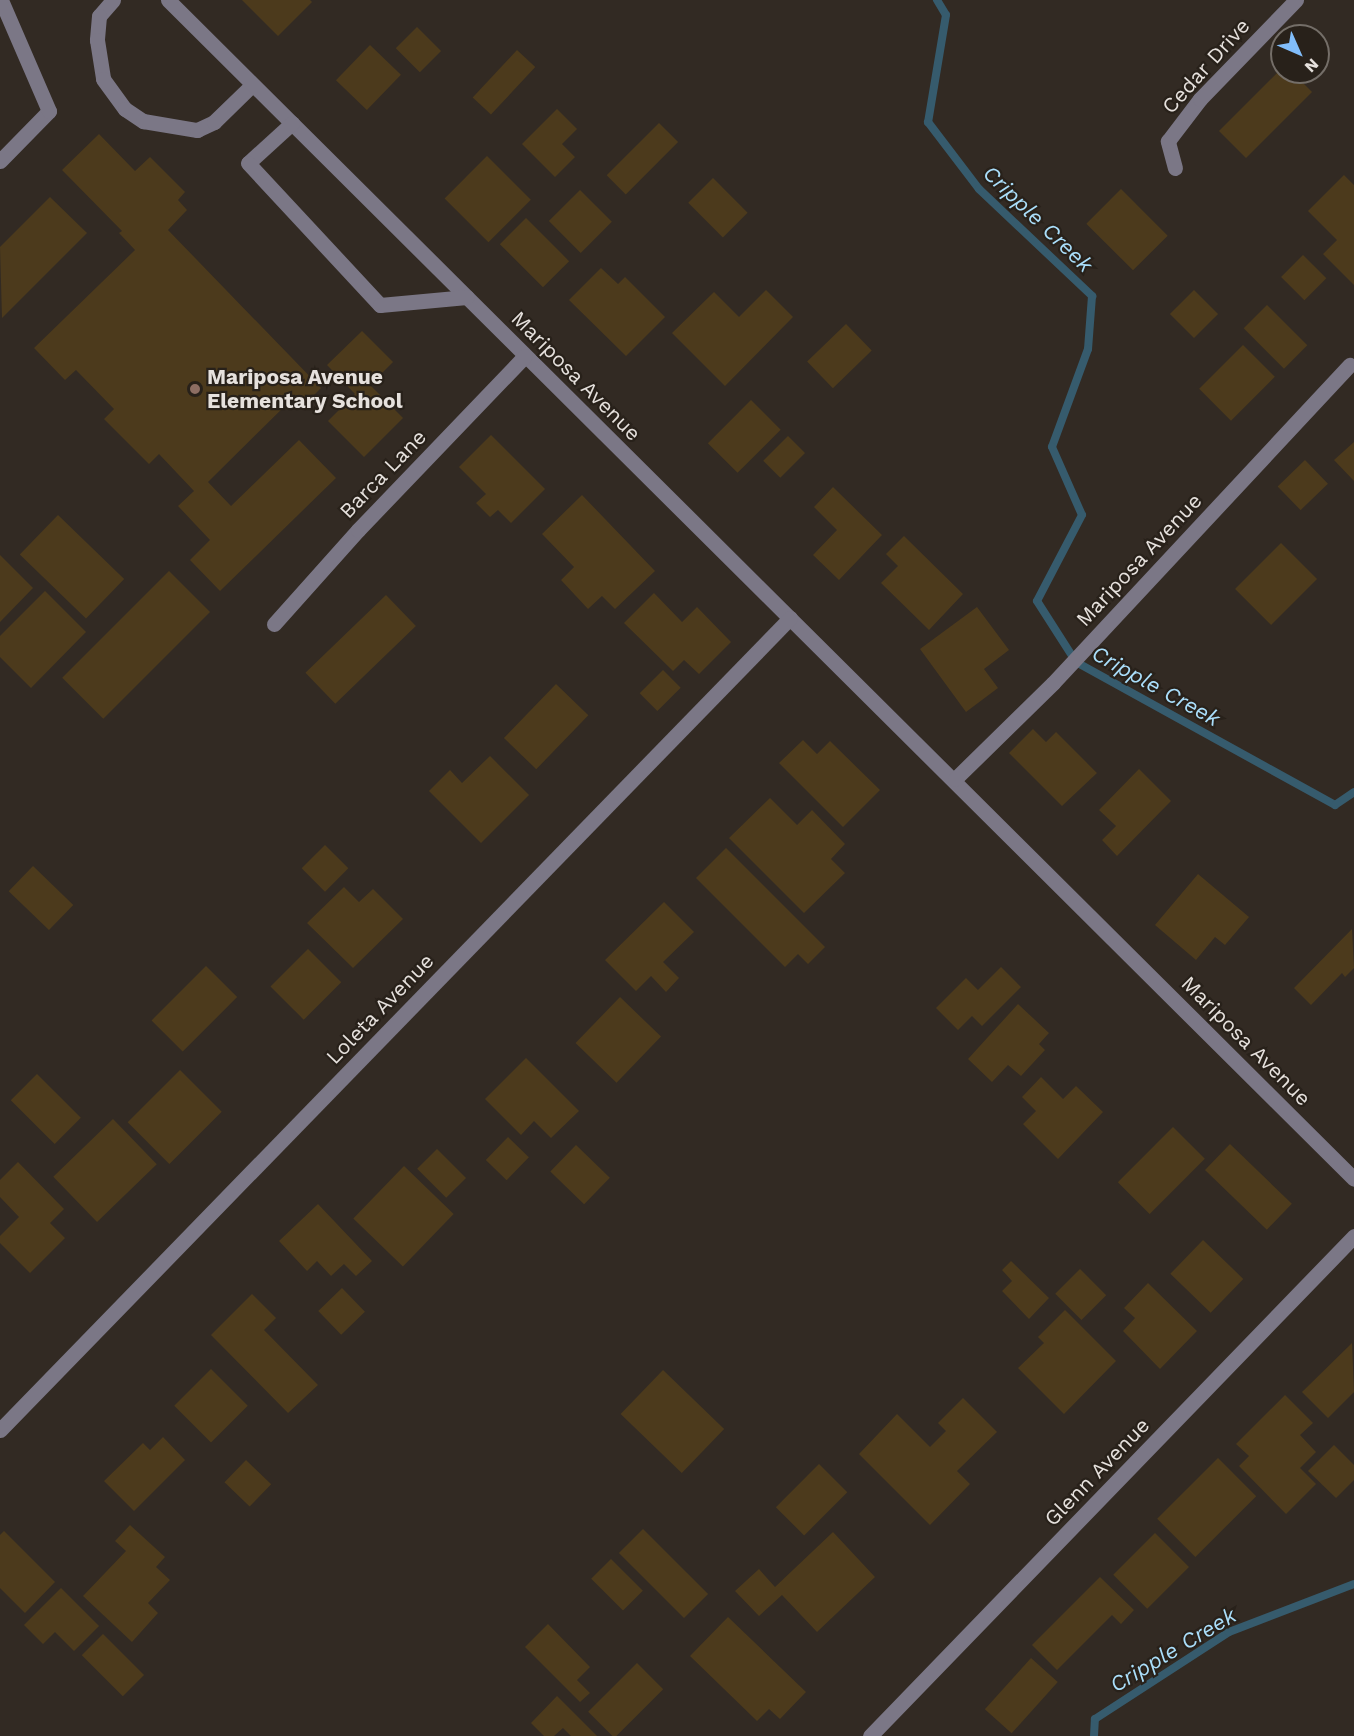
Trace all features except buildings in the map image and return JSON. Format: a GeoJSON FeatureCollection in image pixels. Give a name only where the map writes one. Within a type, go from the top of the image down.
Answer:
{"type":"FeatureCollection","features":[{"type":"Feature","properties":{"kind":"street"},"geometry":{"type":"LineString","coordinates":[[0,161],[49,111],[1,0]]}},
{"type":"Feature","properties":{"kind":"street"},"geometry":{"type":"LineString","coordinates":[[113,0],[99,16],[97,40],[103,79],[125,109],[143,121],[197,130],[214,122],[252,85]]}},
{"type":"Feature","properties":{"kind":"street","name":"Mariposa Avenue"},"geometry":{"type":"LineString","coordinates":[[168,0],[790,618],[956,779],[1354,1179]]}},
{"type":"Feature","properties":{"kind":"street","name":"Cedar Drive"},"geometry":{"type":"LineString","coordinates":[[1175,168],[1168,141],[1183,120],[1296,0]]}},
{"type":"Feature","properties":{"kind":"street"},"geometry":{"type":"LineString","coordinates":[[292,123],[248,163],[380,305],[467,297]]}},
{"type":"Feature","properties":{"kind":"street","name":"Barca Lane"},"geometry":{"type":"LineString","coordinates":[[274,624],[358,530],[525,356]]}},
{"type":"Feature","properties":{"kind":"street","name":"Mariposa Avenue"},"geometry":{"type":"LineString","coordinates":[[956,779],[1053,683],[1350,365]]}},
{"type":"Feature","properties":{"kind":"street","name":"Loleta Avenue"},"geometry":{"type":"LineString","coordinates":[[0,1430],[790,618]]}},
{"type":"Feature","properties":{"kind":"street","name":"Glenn Avenue"},"geometry":{"type":"LineString","coordinates":[[870,1736],[1354,1236]]}},
{"type":"Feature","properties":{"kind":"waterway","name":"Cripple Creek"},"geometry":{"type":"LineString","coordinates":[[937,0],[946,15],[928,122],[979,189],[1092,296],[1088,349],[1052,447],[1082,515],[1037,601],[1076,662],[1335,805],[1354,792]]}},
{"type":"Feature","properties":{"kind":"waterway","name":"Cripple Creek"},"geometry":{"type":"LineString","coordinates":[[1094,1736],[1095,1719],[1229,1632],[1354,1584]]}},
{"type":"Feature","properties":{"kind":"place","name":"Mariposa Avenue Elementary School"},"geometry":{"type":"Point","coordinates":[195,389]}}]}
